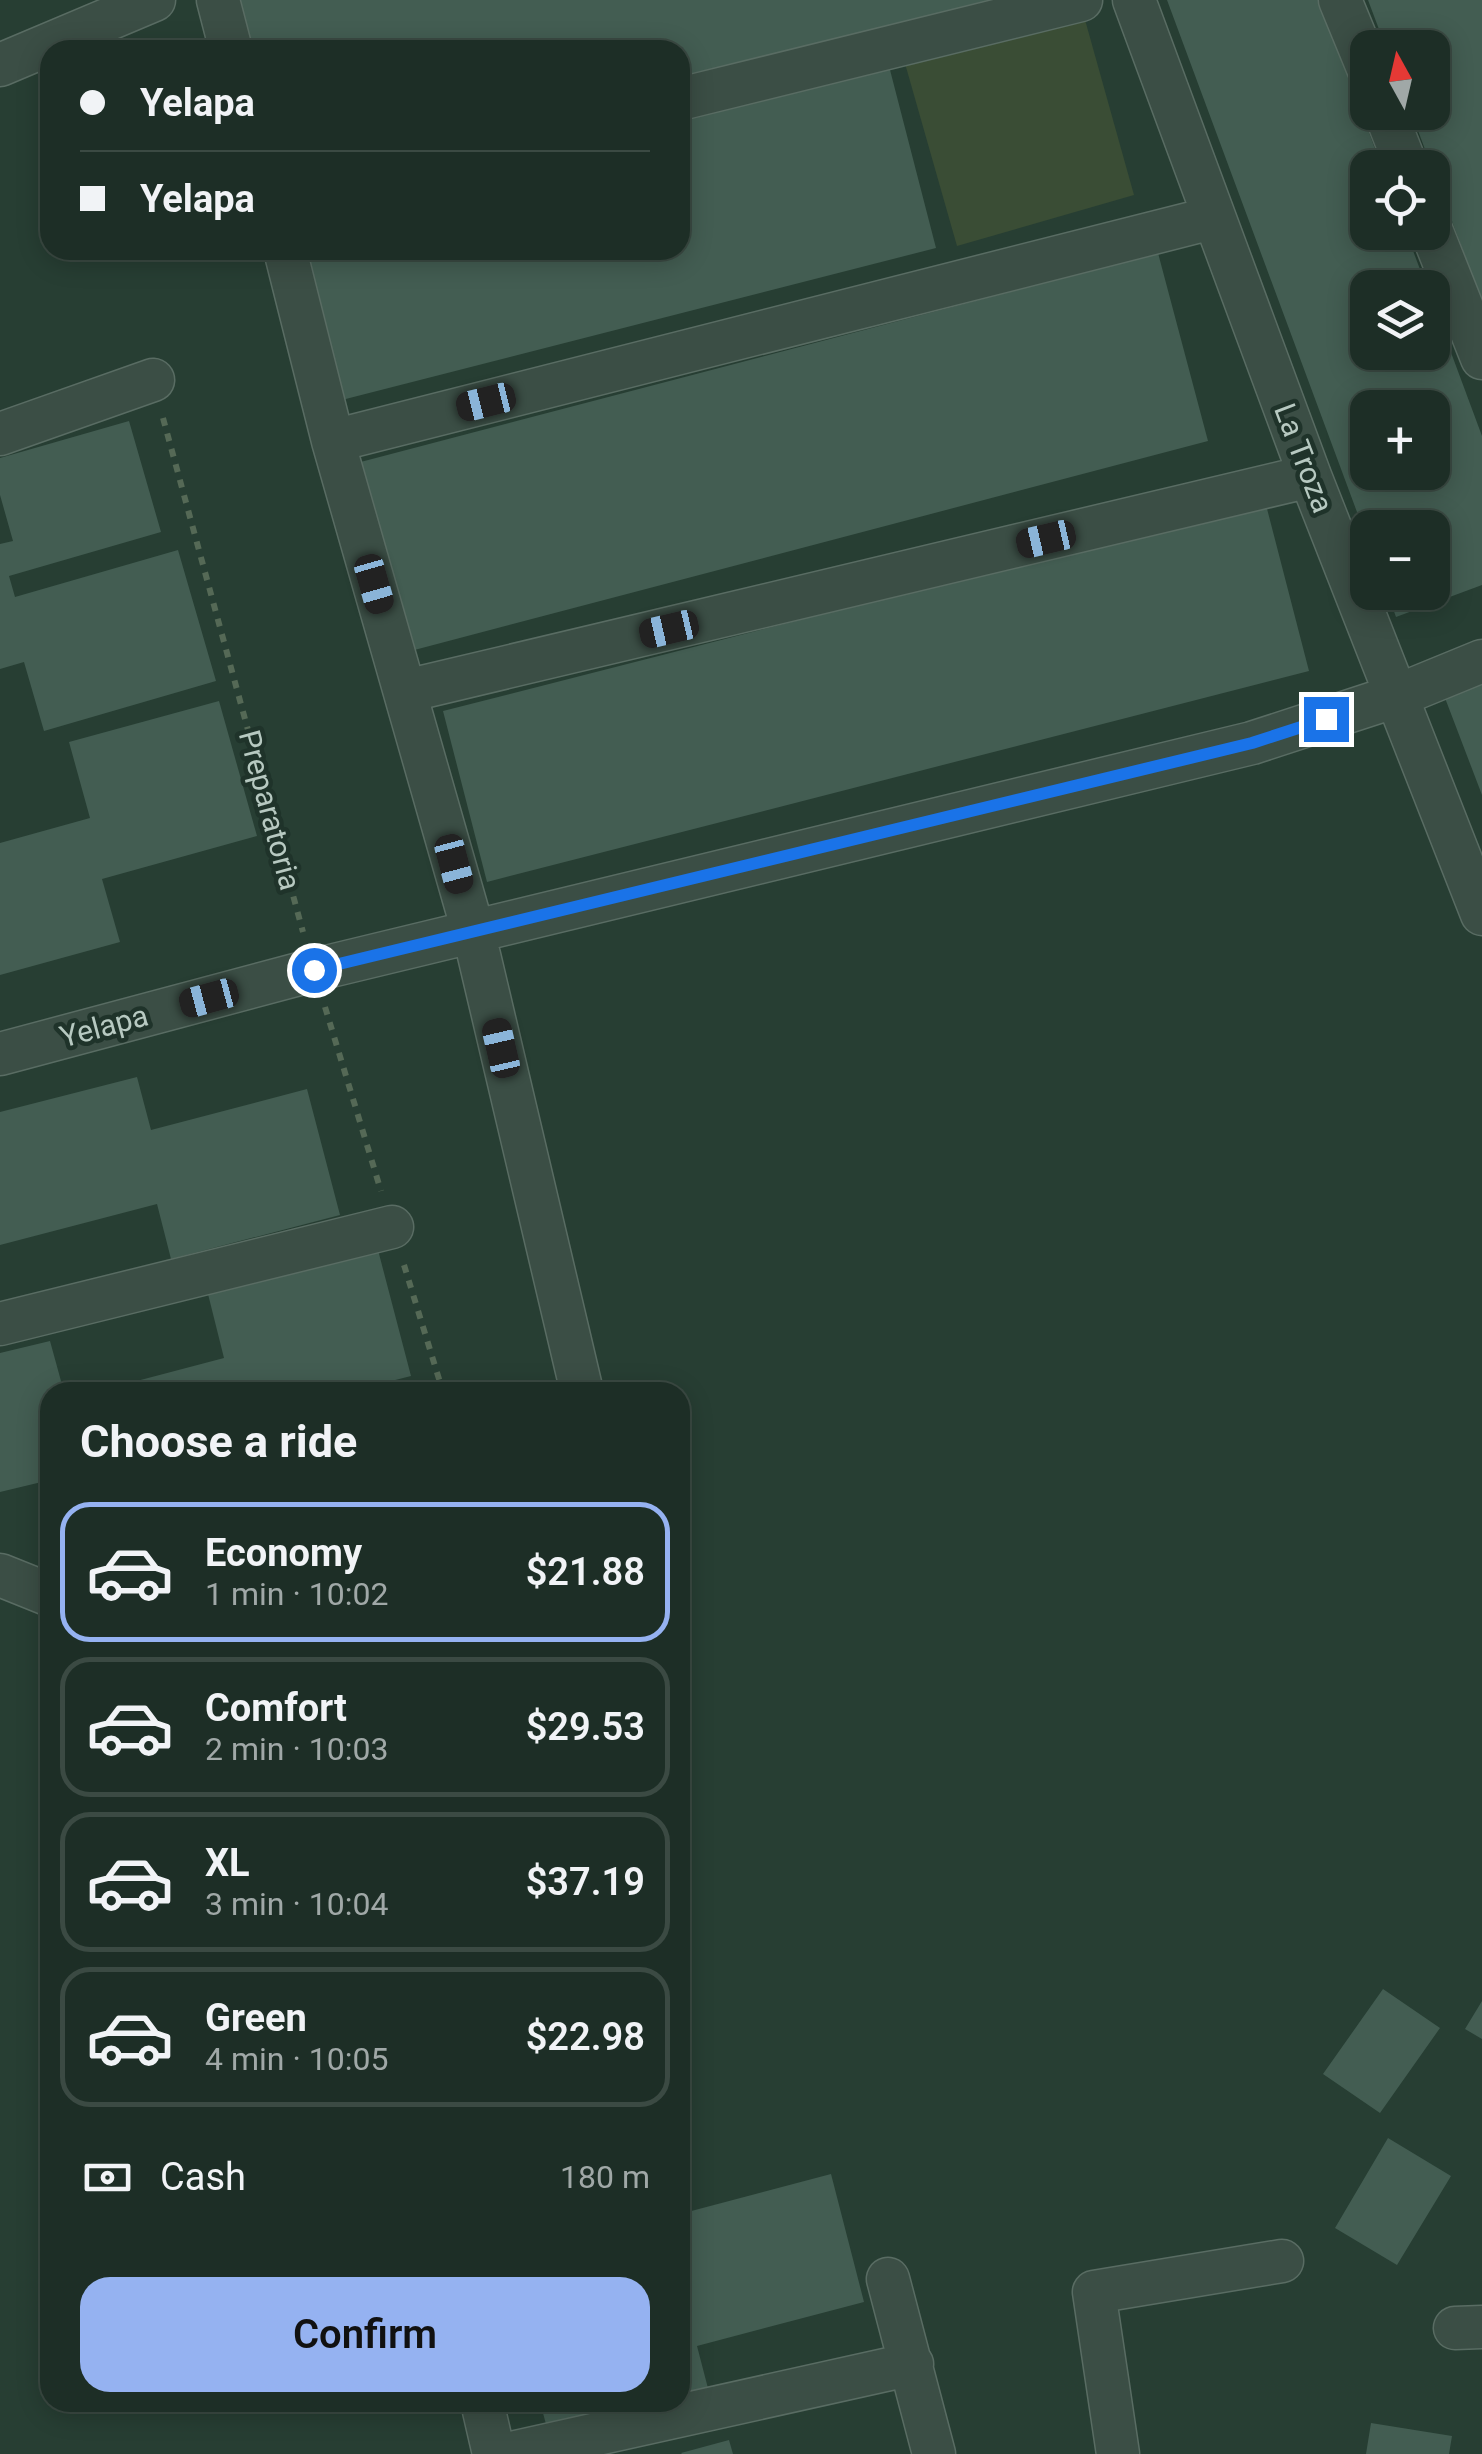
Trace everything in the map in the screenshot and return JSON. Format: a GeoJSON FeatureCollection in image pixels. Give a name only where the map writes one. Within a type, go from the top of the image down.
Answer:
{"type":"FeatureCollection","features":[{"type":"Feature","properties":{"kind":"street"},"geometry":{"type":"LineString","coordinates":[[59,40],[154,0]]}},
{"type":"Feature","properties":{"kind":"street"},"geometry":{"type":"LineString","coordinates":[[218,0],[229,40]]}},
{"type":"Feature","properties":{"kind":"street"},"geometry":{"type":"LineString","coordinates":[[690,97],[1081,0]]}},
{"type":"Feature","properties":{"kind":"street","name":"La Troza"},"geometry":{"type":"LineString","coordinates":[[1134,0],[1310,476],[1482,914]]}},
{"type":"Feature","properties":{"kind":"street"},"geometry":{"type":"LineString","coordinates":[[1340,0],[1352,30]]}},
{"type":"Feature","properties":{"kind":"street"},"geometry":{"type":"LineString","coordinates":[[0,65],[40,48]]}},
{"type":"Feature","properties":{"kind":"street"},"geometry":{"type":"LineString","coordinates":[[333,442],[1212,218]]}},
{"type":"Feature","properties":{"kind":"street"},"geometry":{"type":"LineString","coordinates":[[1439,250],[1482,358]]}},
{"type":"Feature","properties":{"kind":"street"},"geometry":{"type":"LineString","coordinates":[[287,260],[333,442],[474,934],[580,1382]]}},
{"type":"Feature","properties":{"kind":"street"},"geometry":{"type":"LineString","coordinates":[[0,434],[152,380]]}},
{"type":"Feature","properties":{"kind":"street"},"geometry":{"type":"LineString","coordinates":[[406,692],[1310,476]]}},
{"type":"Feature","properties":{"kind":"street","name":"Yelapa"},"geometry":{"type":"LineString","coordinates":[[0,1054],[314,970],[1252,743],[1399,695],[1482,661]]}},
{"type":"Feature","properties":{"kind":"street"},"geometry":{"type":"LineString","coordinates":[[0,1324],[392,1227]]}},
{"type":"Feature","properties":{"kind":"street"},"geometry":{"type":"LineString","coordinates":[[1118,2454],[1094,2292],[1282,2261]]}},
{"type":"Feature","properties":{"kind":"street"},"geometry":{"type":"LineString","coordinates":[[888,2278],[934,2454]]}},
{"type":"Feature","properties":{"kind":"street"},"geometry":{"type":"LineString","coordinates":[[507,2454],[912,2364]]}},
{"type":"Feature","properties":{"kind":"street"},"geometry":{"type":"LineString","coordinates":[[484,2412],[494,2454]]}},
{"type":"Feature","properties":{"kind":"path","name":"Preparatoria"},"geometry":{"type":"LineString","coordinates":[[152,380],[314,970],[440,1382]]}},
{"type":"Feature","properties":{"kind":"green space"},"geometry":{"type":"Polygon","coordinates":[[[1082,9],[1134,195],[957,246],[904,60],[1082,9]]]}},
{"type":"Feature","properties":{"kind":"building"},"geometry":{"type":"Polygon","coordinates":[[[237,0],[1019,0],[690,82],[690,40],[247,40],[237,0]]]}},
{"type":"Feature","properties":{"kind":"building"},"geometry":{"type":"Polygon","coordinates":[[[1167,0],[1320,0],[1350,81],[1350,130],[1368,130],[1375,150],[1350,150],[1350,250],[1413,250],[1420,270],[1350,270],[1350,370],[1450,370],[1450,350],[1482,436],[1482,585],[1450,597],[1450,510],[1356,510],[1167,0]]]}},
{"type":"Feature","properties":{"kind":"building"},"geometry":{"type":"Polygon","coordinates":[[[1368,0],[1482,0],[1482,301],[1450,216],[1450,150],[1425,150],[1418,130],[1450,130],[1450,30],[1379,30],[1368,0]]]}},
{"type":"Feature","properties":{"kind":"building"},"geometry":{"type":"Polygon","coordinates":[[[889,66],[936,248],[330,403],[294,260],[690,260],[690,116],[889,66]]]}},
{"type":"Feature","properties":{"kind":"building"},"geometry":{"type":"Polygon","coordinates":[[[1158,253],[1208,441],[403,653],[353,464],[1158,253]]]}},
{"type":"Feature","properties":{"kind":"building"},"geometry":{"type":"Polygon","coordinates":[[[129,421],[161,532],[9,576],[15,597],[178,550],[216,681],[44,731],[24,662],[0,669],[0,544],[13,541],[0,495],[0,458],[129,421]]]}},
{"type":"Feature","properties":{"kind":"building"},"geometry":{"type":"Polygon","coordinates":[[[1265,501],[1309,671],[487,882],[443,711],[1265,501]]]}},
{"type":"Feature","properties":{"kind":"building"},"geometry":{"type":"Polygon","coordinates":[[[1393,610],[1415,610],[1396,617],[1393,610]]]}},
{"type":"Feature","properties":{"kind":"building"},"geometry":{"type":"Polygon","coordinates":[[[1482,683],[1482,795],[1445,698],[1482,683]]]}},
{"type":"Feature","properties":{"kind":"building"},"geometry":{"type":"Polygon","coordinates":[[[219,701],[257,836],[102,879],[120,942],[0,975],[0,843],[90,818],[69,742],[219,701]]]}},
{"type":"Feature","properties":{"kind":"building"},"geometry":{"type":"Polygon","coordinates":[[[137,1077],[151,1130],[307,1089],[340,1215],[171,1259],[157,1204],[0,1245],[0,1112],[137,1077]]]}},
{"type":"Feature","properties":{"kind":"building"},"geometry":{"type":"Polygon","coordinates":[[[378,1250],[411,1376],[387,1382],[133,1382],[224,1358],[208,1294],[378,1250]]]}},
{"type":"Feature","properties":{"kind":"building"},"geometry":{"type":"Polygon","coordinates":[[[50,1341],[61,1382],[40,1382],[40,1482],[0,1492],[0,1353],[50,1341]]]}},
{"type":"Feature","properties":{"kind":"building"},"geometry":{"type":"Polygon","coordinates":[[[1383,1989],[1440,2028],[1380,2113],[1323,2074],[1383,1989]]]}},
{"type":"Feature","properties":{"kind":"building"},"geometry":{"type":"Polygon","coordinates":[[[1482,2001],[1482,2039],[1465,2029],[1482,2001]]]}},
{"type":"Feature","properties":{"kind":"building"},"geometry":{"type":"Polygon","coordinates":[[[1388,2138],[1451,2176],[1397,2265],[1335,2228],[1388,2138]]]}},
{"type":"Feature","properties":{"kind":"building"},"geometry":{"type":"Polygon","coordinates":[[[831,2174],[864,2302],[697,2346],[710,2396],[690,2401],[690,2211],[831,2174]]]}},
{"type":"Feature","properties":{"kind":"building"},"geometry":{"type":"Polygon","coordinates":[[[543,2412],[650,2412],[550,2439],[543,2412]]]}},
{"type":"Feature","properties":{"kind":"building"},"geometry":{"type":"Polygon","coordinates":[[[1371,2423],[1452,2436],[1449,2454],[1366,2454],[1371,2423]]]}},
{"type":"Feature","properties":{"kind":"building"},"geometry":{"type":"Polygon","coordinates":[[[729,2440],[733,2454],[681,2453],[729,2440]]]}},
{"type":"Feature","properties":{"kind":"route"},"geometry":{"type":"LineString","coordinates":[[314,970],[1252,743],[1326,719]]}}]}
